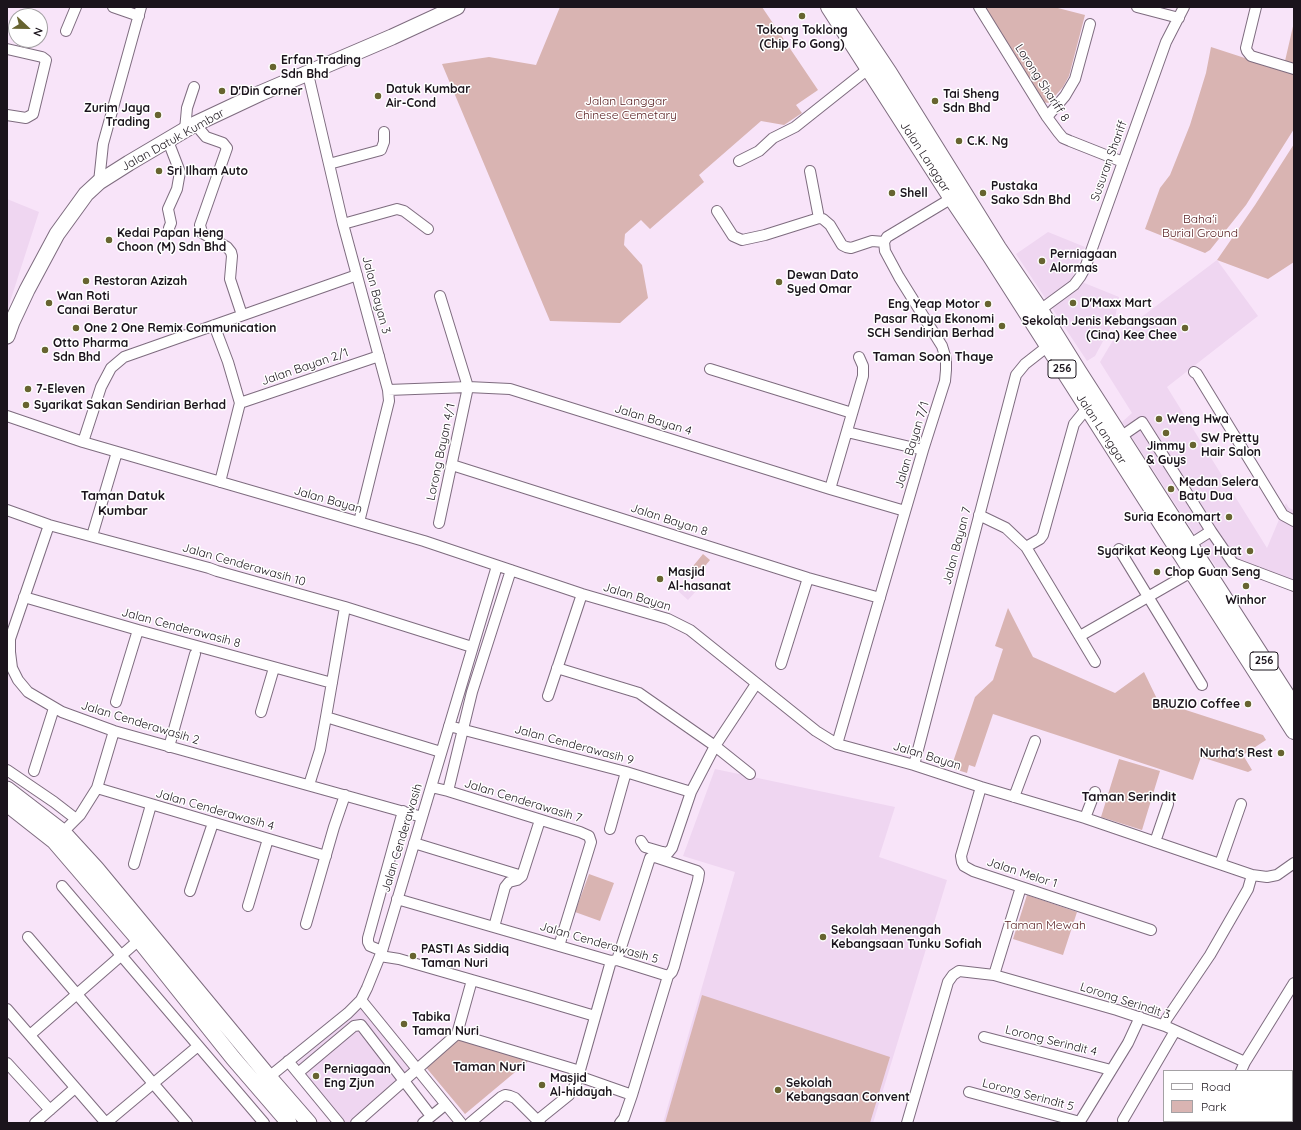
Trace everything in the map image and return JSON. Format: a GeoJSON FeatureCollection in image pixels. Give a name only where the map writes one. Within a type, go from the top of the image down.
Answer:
{"type":"FeatureCollection","features":[{"type":"Feature","properties":{"kind":"main road","name":"Jalan Datuk Kumbar"},"geometry":{"type":"LineString","coordinates":[[9,326],[57,234],[86,194],[99,182],[190,127],[261,93],[308,74],[457,7]]}},
{"type":"Feature","properties":{"kind":"main road","name":"Jalan Langgar"},"geometry":{"type":"LineString","coordinates":[[829,7],[952,198],[1040,310],[1193,571],[1294,731]]}},
{"type":"Feature","properties":{"kind":"main road","name":"Jalan Langgar"},"geometry":{"type":"LineString","coordinates":[[846,7],[889,73],[1048,346],[1087,408],[1116,440],[1189,544],[1294,707]]}},
{"type":"Feature","properties":{"kind":"main road"},"geometry":{"type":"LineString","coordinates":[[7,790],[63,832],[96,868],[269,1077],[309,1123]]}},
{"type":"Feature","properties":{"kind":"main road"},"geometry":{"type":"LineString","coordinates":[[7,804],[54,841],[139,940],[233,1058],[289,1123]]}},
{"type":"Feature","properties":{"kind":"street"},"geometry":{"type":"LineString","coordinates":[[66,31],[76,7]]}},
{"type":"Feature","properties":{"kind":"street"},"geometry":{"type":"LineString","coordinates":[[99,182],[103,144],[140,12],[113,7]]}},
{"type":"Feature","properties":{"kind":"street","name":"Lorong Shariff 8"},"geometry":{"type":"LineString","coordinates":[[979,7],[1047,117],[1063,138],[1123,162]]}},
{"type":"Feature","properties":{"kind":"street"},"geometry":{"type":"LineString","coordinates":[[1137,7],[1179,18]]}},
{"type":"Feature","properties":{"kind":"street","name":"Susuran Shariff"},"geometry":{"type":"LineString","coordinates":[[1040,310],[1074,285],[1085,268],[1166,42],[1184,7]]}},
{"type":"Feature","properties":{"kind":"street"},"geometry":{"type":"LineString","coordinates":[[1256,7],[1246,48],[1247,51],[1251,56],[1294,69]]}},
{"type":"Feature","properties":{"kind":"street"},"geometry":{"type":"LineString","coordinates":[[1047,117],[1065,96],[1075,79],[1090,24]]}},
{"type":"Feature","properties":{"kind":"street"},"geometry":{"type":"LineString","coordinates":[[7,49],[42,57],[46,62],[33,114],[26,118],[7,115]]}},
{"type":"Feature","properties":{"kind":"street"},"geometry":{"type":"LineString","coordinates":[[739,161],[759,152],[773,138],[795,127],[868,69]]}},
{"type":"Feature","properties":{"kind":"street","name":"Jalan Bayan 3"},"geometry":{"type":"LineString","coordinates":[[308,74],[343,224],[390,401],[359,522]]}},
{"type":"Feature","properties":{"kind":"street"},"geometry":{"type":"LineString","coordinates":[[194,87],[187,108],[190,127],[206,137],[224,143],[227,148],[200,225],[202,233],[227,247],[231,252],[230,279],[242,315]]}},
{"type":"Feature","properties":{"kind":"street"},"geometry":{"type":"LineString","coordinates":[[329,164],[381,150],[384,142],[384,132]]}},
{"type":"Feature","properties":{"kind":"street"},"geometry":{"type":"LineString","coordinates":[[168,141],[180,172],[177,189],[168,209],[171,222],[169,228]]}},
{"type":"Feature","properties":{"kind":"street"},"geometry":{"type":"LineString","coordinates":[[810,171],[819,218]]}},
{"type":"Feature","properties":{"kind":"street"},"geometry":{"type":"LineString","coordinates":[[717,211],[733,236],[742,240],[765,235],[819,218],[830,225],[842,245],[851,248],[872,241],[884,242],[887,237],[952,198]]}},
{"type":"Feature","properties":{"kind":"street"},"geometry":{"type":"LineString","coordinates":[[343,224],[397,209],[404,211],[428,229]]}},
{"type":"Feature","properties":{"kind":"street","name":"Jalan Bayan 7/1"},"geometry":{"type":"LineString","coordinates":[[837,744],[851,701],[923,450],[945,381],[946,359],[944,352],[938,339],[899,278],[883,246],[884,242]]}},
{"type":"Feature","properties":{"kind":"street"},"geometry":{"type":"LineString","coordinates":[[83,442],[101,387],[112,368],[124,357],[214,324],[357,275]]}},
{"type":"Feature","properties":{"kind":"street"},"geometry":{"type":"LineString","coordinates":[[440,296],[468,387]]}},
{"type":"Feature","properties":{"kind":"street"},"geometry":{"type":"LineString","coordinates":[[214,324],[228,362],[240,403],[220,482]]}},
{"type":"Feature","properties":{"kind":"street","name":"Jalan Bayan 7"},"geometry":{"type":"LineString","coordinates":[[914,765],[1016,375],[1025,364],[1048,346]]}},
{"type":"Feature","properties":{"kind":"street","name":"Jalan Bayan 2/1"},"geometry":{"type":"LineString","coordinates":[[240,403],[379,356]]}},
{"type":"Feature","properties":{"kind":"street"},"geometry":{"type":"LineString","coordinates":[[830,489],[848,432],[864,371],[859,357]]}},
{"type":"Feature","properties":{"kind":"street"},"geometry":{"type":"LineString","coordinates":[[710,369],[852,413]]}},
{"type":"Feature","properties":{"kind":"street"},"geometry":{"type":"LineString","coordinates":[[1194,372],[1197,374],[1283,515],[1294,521]]}},
{"type":"Feature","properties":{"kind":"street","name":"Jalan Bayan 4"},"geometry":{"type":"LineString","coordinates":[[388,390],[468,387],[510,389],[905,511]]}},
{"type":"Feature","properties":{"kind":"street","name":"Lorong Bayan 4/1"},"geometry":{"type":"LineString","coordinates":[[439,523],[468,387]]}},
{"type":"Feature","properties":{"kind":"street"},"geometry":{"type":"LineString","coordinates":[[1026,547],[1040,539],[1043,535],[1074,424],[1087,408]]}},
{"type":"Feature","properties":{"kind":"street","name":"Jalan Bayan"},"geometry":{"type":"LineString","coordinates":[[7,416],[83,442],[424,541],[582,594],[668,619],[690,630],[816,731],[837,744],[914,765],[1085,818],[1252,875],[1267,877],[1277,875],[1294,864]]}},
{"type":"Feature","properties":{"kind":"street"},"geometry":{"type":"LineString","coordinates":[[1116,440],[1142,422],[1233,563],[1294,586]]}},
{"type":"Feature","properties":{"kind":"street"},"geometry":{"type":"LineString","coordinates":[[848,432],[923,450]]}},
{"type":"Feature","properties":{"kind":"street"},"geometry":{"type":"LineString","coordinates":[[92,536],[117,452]]}},
{"type":"Feature","properties":{"kind":"street","name":"Jalan Bayan 8"},"geometry":{"type":"LineString","coordinates":[[452,465],[808,578],[880,598]]}},
{"type":"Feature","properties":{"kind":"street","name":"Jalan Cenderawasih 10"},"geometry":{"type":"LineString","coordinates":[[7,510],[48,525],[345,607],[472,647]]}},
{"type":"Feature","properties":{"kind":"street"},"geometry":{"type":"LineString","coordinates":[[979,515],[1006,528],[1026,547],[1096,662]]}},
{"type":"Feature","properties":{"kind":"street","name":"Jalan Cenderawasih 2"},"geometry":{"type":"LineString","coordinates":[[48,525],[10,639],[12,668],[18,680],[28,692],[54,708],[114,731],[422,817]]}},
{"type":"Feature","properties":{"kind":"street"},"geometry":{"type":"LineString","coordinates":[[1189,544],[1211,530]]}},
{"type":"Feature","properties":{"kind":"street"},"geometry":{"type":"LineString","coordinates":[[1119,549],[1202,685]]}},
{"type":"Feature","properties":{"kind":"street","name":"Jalan Cenderawasih"},"geometry":{"type":"LineString","coordinates":[[269,1077],[348,1013],[361,1000],[367,988],[381,953],[497,566]]}},
{"type":"Feature","properties":{"kind":"street"},"geometry":{"type":"LineString","coordinates":[[448,791],[472,692],[511,570]]}},
{"type":"Feature","properties":{"kind":"street"},"geometry":{"type":"LineString","coordinates":[[1080,636],[1193,571]]}},
{"type":"Feature","properties":{"kind":"street"},"geometry":{"type":"LineString","coordinates":[[781,664],[808,578]]}},
{"type":"Feature","properties":{"kind":"street"},"geometry":{"type":"LineString","coordinates":[[548,696],[582,594]]}},
{"type":"Feature","properties":{"kind":"street","name":"Jalan Cenderawasih 8"},"geometry":{"type":"LineString","coordinates":[[24,597],[332,683]]}},
{"type":"Feature","properties":{"kind":"street"},"geometry":{"type":"LineString","coordinates":[[309,785],[320,750],[345,607]]}},
{"type":"Feature","properties":{"kind":"street"},"geometry":{"type":"LineString","coordinates":[[116,702],[138,630]]}},
{"type":"Feature","properties":{"kind":"street"},"geometry":{"type":"LineString","coordinates":[[169,747],[195,654]]}},
{"type":"Feature","properties":{"kind":"street"},"geometry":{"type":"LineString","coordinates":[[261,712],[274,668]]}},
{"type":"Feature","properties":{"kind":"street"},"geometry":{"type":"LineString","coordinates":[[557,668],[639,694],[715,746],[750,774]]}},
{"type":"Feature","properties":{"kind":"street"},"geometry":{"type":"LineString","coordinates":[[641,841],[645,847],[668,853],[672,848],[692,792],[715,746],[756,684]]}},
{"type":"Feature","properties":{"kind":"street"},"geometry":{"type":"LineString","coordinates":[[34,771],[54,708]]}},
{"type":"Feature","properties":{"kind":"street"},"geometry":{"type":"LineString","coordinates":[[326,717],[441,752]]}},
{"type":"Feature","properties":{"kind":"street","name":"Jalan Cenderawasih 9"},"geometry":{"type":"LineString","coordinates":[[449,726],[626,772],[692,792]]}},
{"type":"Feature","properties":{"kind":"street"},"geometry":{"type":"LineString","coordinates":[[63,832],[76,819],[89,802],[97,788],[114,731]]}},
{"type":"Feature","properties":{"kind":"street"},"geometry":{"type":"LineString","coordinates":[[1014,797],[1035,741]]}},
{"type":"Feature","properties":{"kind":"street"},"geometry":{"type":"LineString","coordinates":[[7,770],[76,819]]}},
{"type":"Feature","properties":{"kind":"street"},"geometry":{"type":"LineString","coordinates":[[610,829],[626,772]]}},
{"type":"Feature","properties":{"kind":"street","name":"Jalan Cenderawasih 7"},"geometry":{"type":"LineString","coordinates":[[431,787],[586,834],[591,838],[559,946]]}},
{"type":"Feature","properties":{"kind":"street","name":"Jalan Melor 1"},"geometry":{"type":"LineString","coordinates":[[981,787],[961,856],[964,866],[973,871],[1151,930]]}},
{"type":"Feature","properties":{"kind":"street","name":"Jalan Cenderawasih 4"},"geometry":{"type":"LineString","coordinates":[[97,788],[150,805],[326,856]]}},
{"type":"Feature","properties":{"kind":"street"},"geometry":{"type":"LineString","coordinates":[[1085,818],[1095,792]]}},
{"type":"Feature","properties":{"kind":"street"},"geometry":{"type":"LineString","coordinates":[[306,924],[345,795]]}},
{"type":"Feature","properties":{"kind":"street"},"geometry":{"type":"LineString","coordinates":[[1155,842],[1168,804]]}},
{"type":"Feature","properties":{"kind":"street"},"geometry":{"type":"LineString","coordinates":[[1220,864],[1241,804]]}},
{"type":"Feature","properties":{"kind":"street"},"geometry":{"type":"LineString","coordinates":[[134,864],[150,805]]}},
{"type":"Feature","properties":{"kind":"street"},"geometry":{"type":"LineString","coordinates":[[403,811],[368,938],[370,946],[381,953],[399,959],[595,1016]]}},
{"type":"Feature","properties":{"kind":"street"},"geometry":{"type":"LineString","coordinates":[[494,927],[505,887],[509,882],[517,880],[522,876],[540,820]]}},
{"type":"Feature","properties":{"kind":"street"},"geometry":{"type":"LineString","coordinates":[[190,891],[213,823]]}},
{"type":"Feature","properties":{"kind":"street"},"geometry":{"type":"LineString","coordinates":[[248,906],[268,839]]}},
{"type":"Feature","properties":{"kind":"street"},"geometry":{"type":"LineString","coordinates":[[414,843],[522,876]]}},
{"type":"Feature","properties":{"kind":"street"},"geometry":{"type":"LineString","coordinates":[[470,1123],[501,1097],[506,1095],[516,1098],[539,1122],[572,1092],[595,1016],[648,861],[650,858],[655,857],[694,869],[699,873],[672,972],[668,976]]}},
{"type":"Feature","properties":{"kind":"street"},"geometry":{"type":"LineString","coordinates":[[1165,1026],[1166,1020],[1210,955],[1248,889],[1252,875]]}},
{"type":"Feature","properties":{"kind":"street"},"geometry":{"type":"LineString","coordinates":[[62,886],[264,1123]]}},
{"type":"Feature","properties":{"kind":"street"},"geometry":{"type":"LineString","coordinates":[[994,975],[1021,887]]}},
{"type":"Feature","properties":{"kind":"street","name":"Jalan Cenderawasih 5"},"geometry":{"type":"LineString","coordinates":[[397,899],[668,976],[632,1095],[624,1118],[620,1123]]}},
{"type":"Feature","properties":{"kind":"street"},"geometry":{"type":"LineString","coordinates":[[28,937],[186,1123]]}},
{"type":"Feature","properties":{"kind":"street"},"geometry":{"type":"LineString","coordinates":[[30,1035],[139,940]]}},
{"type":"Feature","properties":{"kind":"street","name":"Lorong Serindit 3"},"geometry":{"type":"LineString","coordinates":[[907,1123],[948,982],[953,975],[959,971],[994,975],[1140,1017],[1165,1026],[1243,1066]]}},
{"type":"Feature","properties":{"kind":"street"},"geometry":{"type":"LineString","coordinates":[[356,1123],[457,1034],[472,980]]}},
{"type":"Feature","properties":{"kind":"street"},"geometry":{"type":"LineString","coordinates":[[1243,1066],[1294,983]]}},
{"type":"Feature","properties":{"kind":"street"},"geometry":{"type":"LineString","coordinates":[[361,1000],[461,1123]]}},
{"type":"Feature","properties":{"kind":"street"},"geometry":{"type":"LineString","coordinates":[[7,1009],[106,1123],[198,1046]]}},
{"type":"Feature","properties":{"kind":"street"},"geometry":{"type":"LineString","coordinates":[[1079,1123],[1128,1043],[1140,1017]]}},
{"type":"Feature","properties":{"kind":"street"},"geometry":{"type":"LineString","coordinates":[[366,1031],[378,1021]]}},
{"type":"Feature","properties":{"kind":"street"},"geometry":{"type":"LineString","coordinates":[[298,1074],[354,1026],[361,1026],[404,1081],[427,1120],[445,1105]]}},
{"type":"Feature","properties":{"kind":"street"},"geometry":{"type":"LineString","coordinates":[[1124,1120],[1175,1031]]}},
{"type":"Feature","properties":{"kind":"street"},"geometry":{"type":"LineString","coordinates":[[457,1034],[579,1073],[632,1095]]}},
{"type":"Feature","properties":{"kind":"street","name":"Lorong Serindit 4"},"geometry":{"type":"LineString","coordinates":[[984,1037],[1111,1070]]}},
{"type":"Feature","properties":{"kind":"street"},"geometry":{"type":"LineString","coordinates":[[288,1062],[339,1123]]}},
{"type":"Feature","properties":{"kind":"street"},"geometry":{"type":"LineString","coordinates":[[7,1063],[50,1110]]}},
{"type":"Feature","properties":{"kind":"street"},"geometry":{"type":"LineString","coordinates":[[35,1123],[76,1088]]}},
{"type":"Feature","properties":{"kind":"street","name":"Lorong Serindit 5"},"geometry":{"type":"LineString","coordinates":[[969,1092],[1079,1123]]}},
{"type":"Feature","properties":{"kind":"shaded area"},"geometry":{"type":"Polygon","coordinates":[[[7,199],[39,212],[7,311],[7,199]]]}},
{"type":"Feature","properties":{"kind":"shaded area"},"geometry":{"type":"Polygon","coordinates":[[[1048,232],[1085,247],[1072,278],[1119,297],[1115,319],[1095,356],[1087,361],[1016,254],[1048,232]]]}},
{"type":"Feature","properties":{"kind":"shaded area"},"geometry":{"type":"Polygon","coordinates":[[[1217,260],[1258,316],[1167,387],[1267,548],[1286,503],[1289,508],[1294,510],[1294,592],[1228,567],[1220,573],[1122,422],[1132,413],[1100,362],[1115,337],[1217,260]]]}},
{"type":"Feature","properties":{"kind":"shaded area"},"geometry":{"type":"Polygon","coordinates":[[[688,581],[697,590],[688,600],[678,591],[688,581]]]}},
{"type":"Feature","properties":{"kind":"shaded area","name":"Sekolah Menengah Kebangsaan Tunku Sofiah"},"geometry":{"type":"Polygon","coordinates":[[[715,769],[895,807],[879,857],[947,880],[873,1123],[663,1123],[735,872],[683,856],[715,769]]]}},
{"type":"Feature","properties":{"kind":"shaded area"},"geometry":{"type":"Polygon","coordinates":[[[369,1002],[421,1064],[352,1123],[334,1123],[289,1070],[369,1002]]]}},
{"type":"Feature","properties":{"kind":"green space","name":"Jalan Langgar Chinese Cemetary"},"geometry":{"type":"Polygon","coordinates":[[[560,7],[762,7],[818,90],[796,105],[802,113],[784,125],[761,121],[699,175],[704,182],[650,229],[641,220],[625,234],[624,245],[642,265],[648,298],[620,323],[550,321],[442,64],[489,57],[536,65],[560,7]]]}},
{"type":"Feature","properties":{"kind":"green space"},"geometry":{"type":"Polygon","coordinates":[[[983,7],[1054,7],[1085,15],[1069,76],[1063,87],[1049,103],[1041,102],[983,7]]]}},
{"type":"Feature","properties":{"kind":"green space"},"geometry":{"type":"Polygon","coordinates":[[[1294,22],[1294,64],[1285,61],[1294,22]]]}},
{"type":"Feature","properties":{"kind":"green space","name":"Baha'i Burial Ground"},"geometry":{"type":"Polygon","coordinates":[[[1211,47],[1294,74],[1294,129],[1246,205],[1210,250],[1205,253],[1145,229],[1160,188],[1170,175],[1190,125],[1206,73],[1211,47]]]}},
{"type":"Feature","properties":{"kind":"green space"},"geometry":{"type":"Polygon","coordinates":[[[1294,144],[1294,262],[1268,279],[1217,260],[1255,205],[1294,144]]]}},
{"type":"Feature","properties":{"kind":"green space"},"geometry":{"type":"Polygon","coordinates":[[[703,554],[710,560],[696,577],[689,571],[703,554]]]}},
{"type":"Feature","properties":{"kind":"green space"},"geometry":{"type":"Polygon","coordinates":[[[1008,608],[1033,657],[1115,693],[1144,672],[1158,701],[1263,735],[1266,740],[1243,755],[1252,770],[1248,772],[1201,757],[1193,780],[993,714],[975,767],[969,765],[967,773],[951,768],[975,697],[993,680],[1003,649],[995,646],[1008,608]]]}},
{"type":"Feature","properties":{"kind":"green space"},"geometry":{"type":"Polygon","coordinates":[[[1119,759],[1160,771],[1142,830],[1101,817],[1119,759]]]}},
{"type":"Feature","properties":{"kind":"green space"},"geometry":{"type":"Polygon","coordinates":[[[589,874],[614,883],[600,921],[575,912],[589,874]]]}},
{"type":"Feature","properties":{"kind":"green space","name":"Taman Mewah"},"geometry":{"type":"Polygon","coordinates":[[[1027,895],[1077,912],[1063,955],[1013,939],[1027,895]]]}},
{"type":"Feature","properties":{"kind":"green space","name":"Sekolah Kebangsaan Convent"},"geometry":{"type":"Polygon","coordinates":[[[702,995],[890,1057],[870,1123],[665,1123],[702,995]]]}},
{"type":"Feature","properties":{"kind":"green space"},"geometry":{"type":"Polygon","coordinates":[[[455,1039],[532,1058],[465,1114],[424,1065],[455,1039]]]}},
{"type":"Feature","properties":{"kind":"place","name":"Tokong Toklong (Chip Fo Gong)"},"geometry":{"type":"Point","coordinates":[802,16]}},
{"type":"Feature","properties":{"kind":"place","name":"Erfan Trading Sdn Bhd"},"geometry":{"type":"Point","coordinates":[273,67]}},
{"type":"Feature","properties":{"kind":"place","name":"D'Din Corner"},"geometry":{"type":"Point","coordinates":[222,91]}},
{"type":"Feature","properties":{"kind":"place","name":"Datuk Kumbar Air-Cond"},"geometry":{"type":"Point","coordinates":[378,96]}},
{"type":"Feature","properties":{"kind":"place","name":"Tai Sheng Sdn Bhd"},"geometry":{"type":"Point","coordinates":[935,101]}},
{"type":"Feature","properties":{"kind":"place","name":"Zurim Jaya Trading"},"geometry":{"type":"Point","coordinates":[158,115]}},
{"type":"Feature","properties":{"kind":"place","name":"C.K. Ng"},"geometry":{"type":"Point","coordinates":[959,141]}},
{"type":"Feature","properties":{"kind":"place","name":"Sri Ilham Auto"},"geometry":{"type":"Point","coordinates":[159,171]}},
{"type":"Feature","properties":{"kind":"place","name":"Shell"},"geometry":{"type":"Point","coordinates":[892,193]}},
{"type":"Feature","properties":{"kind":"place","name":"Pustaka Sako Sdn Bhd"},"geometry":{"type":"Point","coordinates":[983,193]}},
{"type":"Feature","properties":{"kind":"place","name":"Kedai Papan Heng Choon (M) Sdn Bhd"},"geometry":{"type":"Point","coordinates":[109,240]}},
{"type":"Feature","properties":{"kind":"place","name":"Perniagaan Alormas"},"geometry":{"type":"Point","coordinates":[1042,261]}},
{"type":"Feature","properties":{"kind":"place","name":"Restoran Azizah"},"geometry":{"type":"Point","coordinates":[86,281]}},
{"type":"Feature","properties":{"kind":"place","name":"Dewan Dato Syed Omar"},"geometry":{"type":"Point","coordinates":[779,282]}},
{"type":"Feature","properties":{"kind":"place","name":"Wan Roti Canai Beratur"},"geometry":{"type":"Point","coordinates":[49,303]}},
{"type":"Feature","properties":{"kind":"place","name":"D'Maxx Mart"},"geometry":{"type":"Point","coordinates":[1073,303]}},
{"type":"Feature","properties":{"kind":"place","name":"Eng Yeap Motor"},"geometry":{"type":"Point","coordinates":[988,304]}},
{"type":"Feature","properties":{"kind":"place","name":"Pasar Raya Ekonomi SCH Sendirian Berhad"},"geometry":{"type":"Point","coordinates":[1002,326]}},
{"type":"Feature","properties":{"kind":"place","name":"One 2 One Remix Communication"},"geometry":{"type":"Point","coordinates":[76,328]}},
{"type":"Feature","properties":{"kind":"place","name":"Sekolah Jenis Kebangsaan (Cina) Kee Chee"},"geometry":{"type":"Point","coordinates":[1185,328]}},
{"type":"Feature","properties":{"kind":"place","name":"Otto Pharma Sdn Bhd"},"geometry":{"type":"Point","coordinates":[45,350]}},
{"type":"Feature","properties":{"kind":"place","name":"7-Eleven"},"geometry":{"type":"Point","coordinates":[28,389]}},
{"type":"Feature","properties":{"kind":"place","name":"Syarikat Sakan Sendirian Berhad"},"geometry":{"type":"Point","coordinates":[26,405]}},
{"type":"Feature","properties":{"kind":"place","name":"Weng Hwa"},"geometry":{"type":"Point","coordinates":[1159,419]}},
{"type":"Feature","properties":{"kind":"place","name":"Jimmy & Guys"},"geometry":{"type":"Point","coordinates":[1166,433]}},
{"type":"Feature","properties":{"kind":"place","name":"SW Pretty Hair Salon"},"geometry":{"type":"Point","coordinates":[1193,445]}},
{"type":"Feature","properties":{"kind":"place","name":"Medan Selera Batu Dua"},"geometry":{"type":"Point","coordinates":[1171,489]}},
{"type":"Feature","properties":{"kind":"place","name":"Suria Economart"},"geometry":{"type":"Point","coordinates":[1229,517]}},
{"type":"Feature","properties":{"kind":"place","name":"Syarikat Keong Lye Huat"},"geometry":{"type":"Point","coordinates":[1250,551]}},
{"type":"Feature","properties":{"kind":"place","name":"Chop Guan Seng"},"geometry":{"type":"Point","coordinates":[1157,572]}},
{"type":"Feature","properties":{"kind":"place","name":"Masjid Al-hasanat"},"geometry":{"type":"Point","coordinates":[660,579]}},
{"type":"Feature","properties":{"kind":"place","name":"Winhor"},"geometry":{"type":"Point","coordinates":[1246,586]}},
{"type":"Feature","properties":{"kind":"place","name":"BRUZIO Coffee"},"geometry":{"type":"Point","coordinates":[1248,704]}},
{"type":"Feature","properties":{"kind":"place","name":"Nurha's Rest"},"geometry":{"type":"Point","coordinates":[1281,753]}},
{"type":"Feature","properties":{"kind":"place","name":"Sekolah Menengah Kebangsaan Tunku Sofiah"},"geometry":{"type":"Point","coordinates":[823,937]}},
{"type":"Feature","properties":{"kind":"place","name":"PASTI As Siddiq Taman Nuri"},"geometry":{"type":"Point","coordinates":[413,956]}},
{"type":"Feature","properties":{"kind":"place","name":"Tabika Taman Nuri"},"geometry":{"type":"Point","coordinates":[404,1024]}},
{"type":"Feature","properties":{"kind":"place","name":"Perniagaan Eng Zjun"},"geometry":{"type":"Point","coordinates":[316,1076]}},
{"type":"Feature","properties":{"kind":"place","name":"Masjid Al-hidayah"},"geometry":{"type":"Point","coordinates":[542,1085]}},
{"type":"Feature","properties":{"kind":"place","name":"Sekolah Kebangsaan Convent"},"geometry":{"type":"Point","coordinates":[778,1090]}},
{"type":"Feature","properties":{"kind":"district","name":"Taman Soon Thaye"},"geometry":{"type":"Point","coordinates":[933,357]}},
{"type":"Feature","properties":{"kind":"district","name":"Taman Datuk Kumbar"},"geometry":{"type":"Point","coordinates":[123,504]}},
{"type":"Feature","properties":{"kind":"district","name":"Taman Serindit"},"geometry":{"type":"Point","coordinates":[1129,797]}},
{"type":"Feature","properties":{"kind":"district","name":"Taman Nuri"},"geometry":{"type":"Point","coordinates":[489,1067]}}]}
